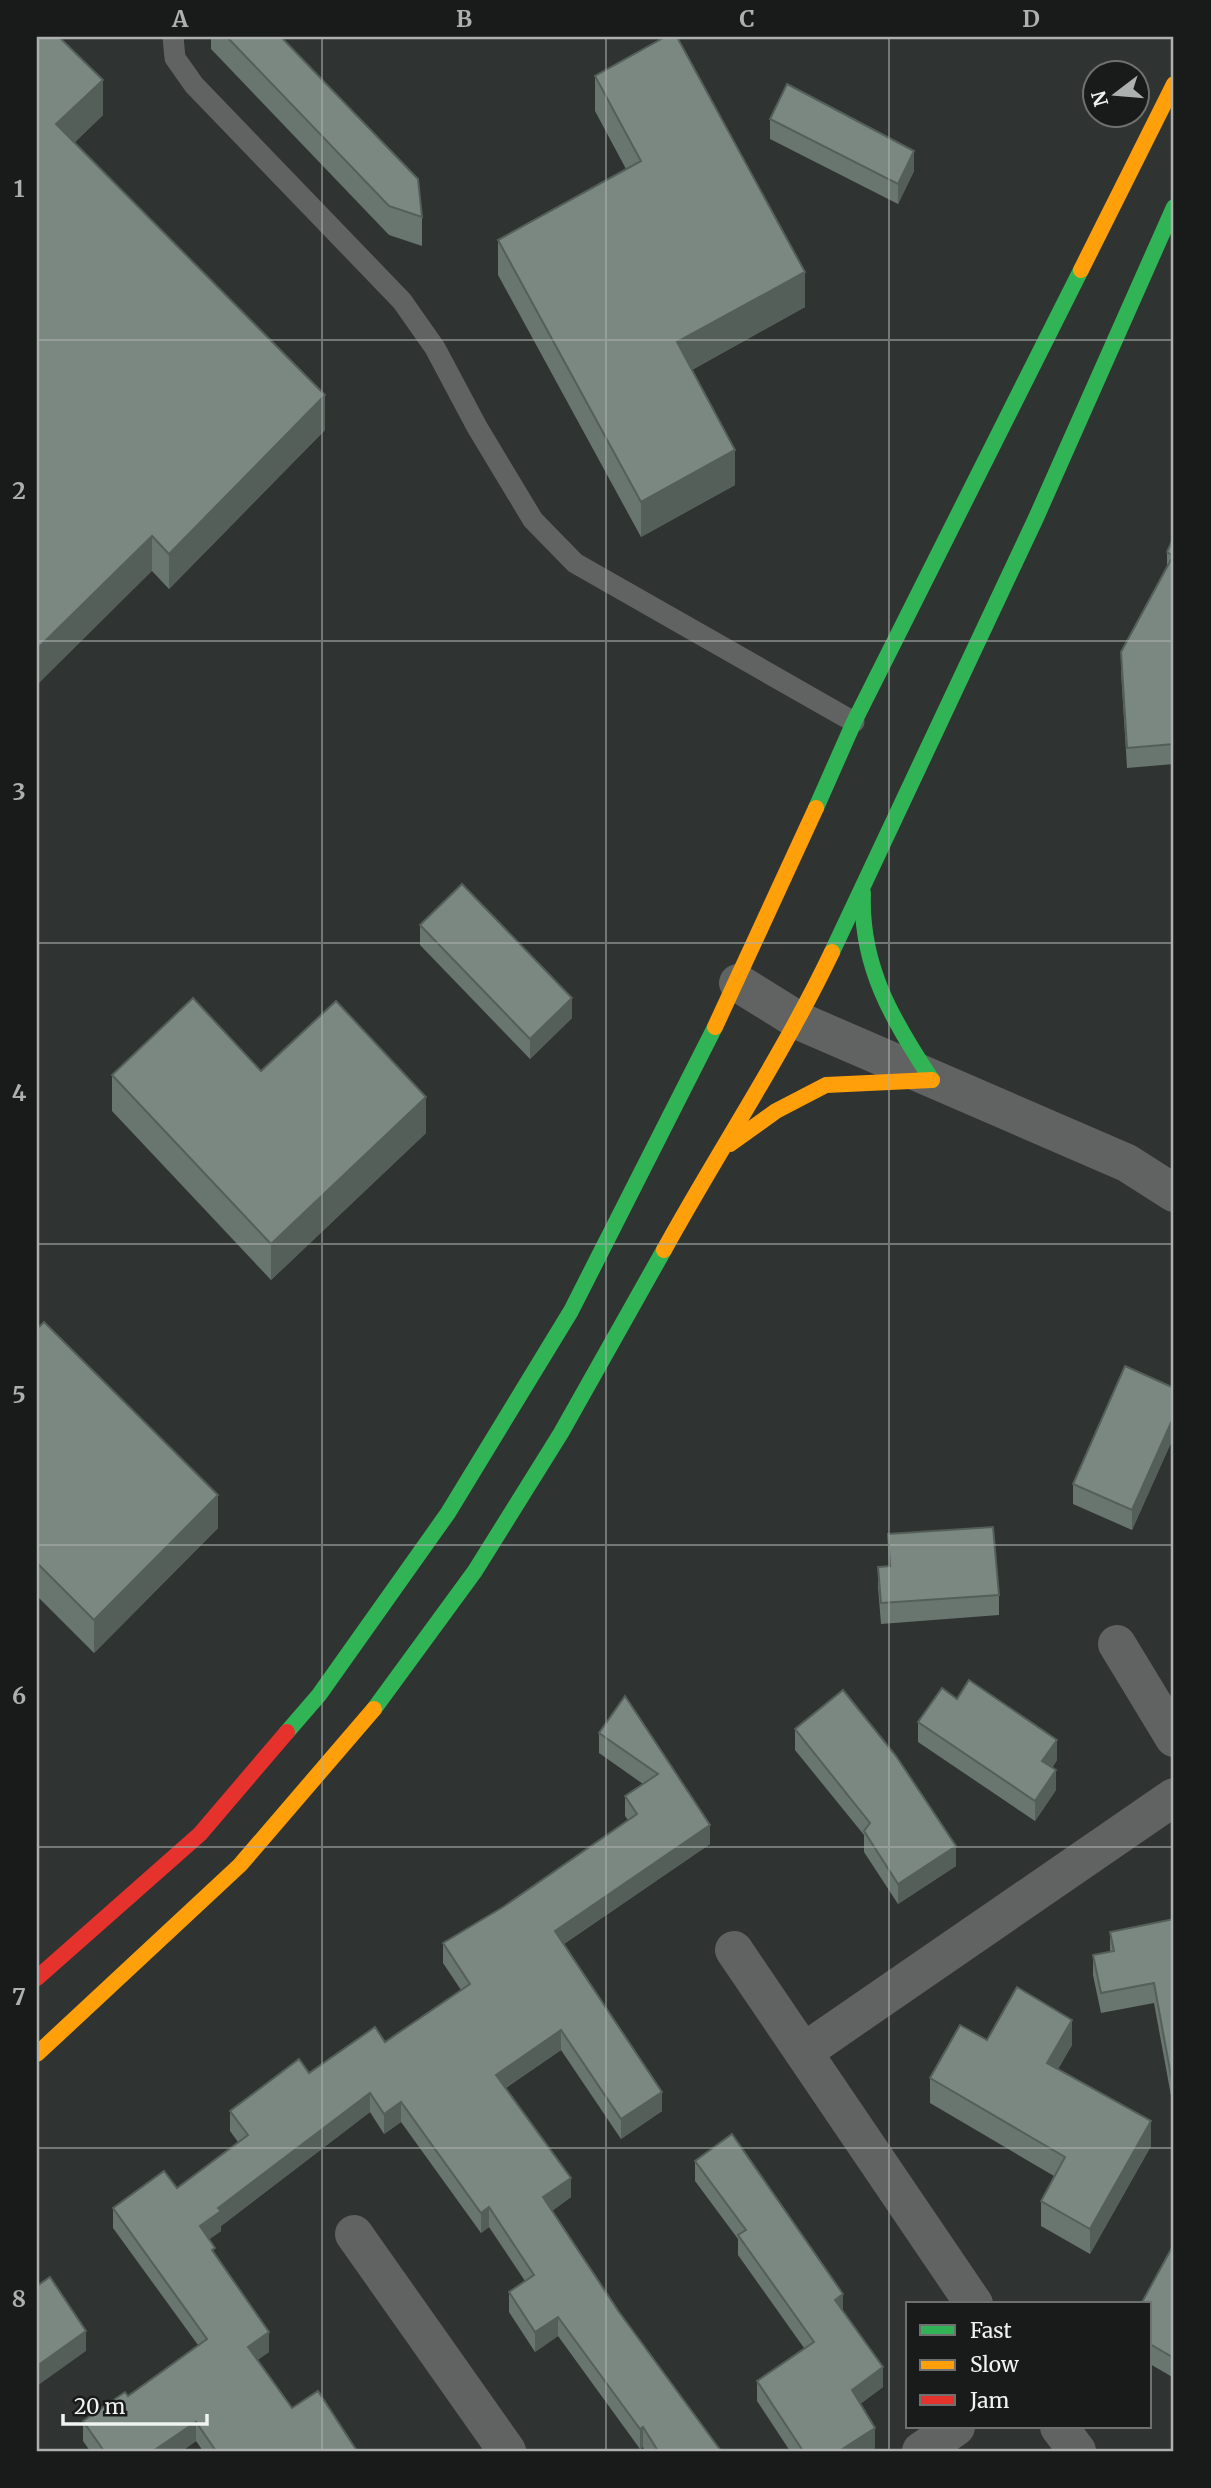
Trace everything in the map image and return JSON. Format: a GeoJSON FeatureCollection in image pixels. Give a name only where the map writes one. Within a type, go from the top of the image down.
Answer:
{"type":"FeatureCollection","features":[{"type":"Feature","properties":{"kind":"main road"},"geometry":{"type":"LineString","coordinates":[[37,1978],[200,1834],[319,1695],[448,1513],[572,1311],[738,983],[854,722],[1174,84]]}},
{"type":"Feature","properties":{"kind":"main road"},"geometry":{"type":"LineString","coordinates":[[37,2054],[240,1865],[382,1700],[475,1571],[561,1433],[719,1151],[799,1021],[1036,519],[1174,207]]}},
{"type":"Feature","properties":{"kind":"main road"},"geometry":{"type":"LineString","coordinates":[[719,1151],[776,1111],[826,1085],[932,1080],[882,1000],[868,967],[860,916],[863,886]]}},
{"type":"Feature","properties":{"kind":"street"},"geometry":{"type":"LineString","coordinates":[[738,983],[799,1021],[1127,1163],[1174,1193]]}},
{"type":"Feature","properties":{"kind":"street"},"geometry":{"type":"LineString","coordinates":[[1117,1644],[1174,1738]]}},
{"type":"Feature","properties":{"kind":"street"},"geometry":{"type":"LineString","coordinates":[[804,2052],[1174,1797]]}},
{"type":"Feature","properties":{"kind":"street"},"geometry":{"type":"LineString","coordinates":[[734,1950],[973,2302]]}},
{"type":"Feature","properties":{"kind":"street"},"geometry":{"type":"LineString","coordinates":[[354,2234],[507,2451]]}},
{"type":"Feature","properties":{"kind":"street"},"geometry":{"type":"LineString","coordinates":[[921,2451],[955,2428]]}},
{"type":"Feature","properties":{"kind":"street"},"geometry":{"type":"LineString","coordinates":[[1060,2428],[1077,2451]]}},
{"type":"Feature","properties":{"kind":"lane"},"geometry":{"type":"LineString","coordinates":[[173,37],[175,58],[194,85],[402,301],[435,348],[477,427],[533,520],[575,563],[854,722]]}},
{"type":"Feature","properties":{"kind":"building"},"geometry":{"type":"Polygon","coordinates":[[[37,37],[59,37],[103,80],[56,124],[325,395],[169,554],[152,536],[37,649],[37,37]]]}},
{"type":"Feature","properties":{"kind":"building"},"geometry":{"type":"Polygon","coordinates":[[[227,37],[281,37],[418,179],[422,217],[389,206],[227,37]]]}},
{"type":"Feature","properties":{"kind":"building"},"geometry":{"type":"Polygon","coordinates":[[[665,37],[677,37],[805,272],[677,342],[735,450],[641,502],[498,240],[641,161],[595,76],[665,37]]]}},
{"type":"Feature","properties":{"kind":"building"},"geometry":{"type":"Polygon","coordinates":[[[787,84],[914,151],[898,184],[770,119],[787,84]]]}},
{"type":"Feature","properties":{"kind":"building"},"geometry":{"type":"Polygon","coordinates":[[[1174,537],[1174,744],[1127,748],[1121,652],[1173,556],[1167,552],[1174,537]]]}},
{"type":"Feature","properties":{"kind":"building"},"geometry":{"type":"Polygon","coordinates":[[[462,884],[572,998],[530,1039],[420,925],[462,884]]]}},
{"type":"Feature","properties":{"kind":"building"},"geometry":{"type":"Polygon","coordinates":[[[193,998],[261,1071],[336,1001],[426,1097],[271,1244],[112,1075],[193,998]]]}},
{"type":"Feature","properties":{"kind":"building"},"geometry":{"type":"Polygon","coordinates":[[[44,1322],[218,1495],[94,1620],[37,1563],[37,1329],[44,1322]]]}},
{"type":"Feature","properties":{"kind":"building"},"geometry":{"type":"Polygon","coordinates":[[[1125,1366],[1174,1388],[1174,1416],[1132,1510],[1073,1484],[1125,1366]]]}},
{"type":"Feature","properties":{"kind":"building"},"geometry":{"type":"Polygon","coordinates":[[[993,1527],[999,1595],[881,1603],[878,1567],[890,1566],[888,1534],[993,1527]]]}},
{"type":"Feature","properties":{"kind":"building"},"geometry":{"type":"Polygon","coordinates":[[[969,1680],[1057,1740],[1042,1761],[1056,1770],[1035,1801],[918,1722],[942,1688],[957,1699],[969,1680]]]}},
{"type":"Feature","properties":{"kind":"building"},"geometry":{"type":"Polygon","coordinates":[[[843,1690],[896,1756],[956,1846],[898,1884],[864,1831],[870,1823],[795,1729],[843,1690]]]}},
{"type":"Feature","properties":{"kind":"building"},"geometry":{"type":"Polygon","coordinates":[[[625,1696],[710,1825],[555,1931],[662,2092],[621,2119],[561,2030],[496,2075],[571,2178],[543,2197],[619,2312],[721,2451],[658,2451],[643,2427],[640,2429],[558,2317],[535,2332],[509,2292],[534,2275],[489,2207],[481,2213],[401,2102],[384,2114],[370,2093],[218,2208],[221,2211],[200,2226],[215,2248],[212,2250],[269,2332],[248,2347],[292,2408],[318,2391],[357,2451],[216,2451],[196,2422],[153,2451],[104,2451],[83,2421],[125,2392],[128,2396],[207,2339],[113,2208],[164,2171],[177,2188],[248,2135],[230,2111],[299,2059],[309,2073],[375,2027],[385,2042],[470,1984],[443,1943],[503,1907],[637,1814],[625,1796],[658,1774],[599,1733],[625,1696]]]}},
{"type":"Feature","properties":{"kind":"building"},"geometry":{"type":"Polygon","coordinates":[[[1174,1919],[1174,2092],[1154,1983],[1101,1993],[1093,1955],[1114,1951],[1110,1932],[1174,1919]]]}},
{"type":"Feature","properties":{"kind":"building"},"geometry":{"type":"Polygon","coordinates":[[[1017,1987],[1072,2020],[1047,2063],[1151,2121],[1090,2229],[1041,2201],[1065,2157],[930,2078],[960,2025],[987,2040],[1017,1987]]]}},
{"type":"Feature","properties":{"kind":"building"},"geometry":{"type":"Polygon","coordinates":[[[732,2134],[843,2294],[835,2300],[883,2367],[852,2390],[875,2428],[839,2451],[803,2451],[757,2381],[814,2342],[738,2235],[746,2230],[695,2161],[732,2134]]]}},
{"type":"Feature","properties":{"kind":"building"},"geometry":{"type":"Polygon","coordinates":[[[1174,2244],[1174,2358],[1152,2345],[1152,2302],[1142,2302],[1174,2244]]]}},
{"type":"Feature","properties":{"kind":"building"},"geometry":{"type":"Polygon","coordinates":[[[50,2277],[86,2331],[37,2366],[37,2286],[50,2277]]]}},
{"type":"Feature","properties":{"kind":"traffic: fast"},"geometry":{"type":"LineString","coordinates":[[832,952],[1036,518],[1174,207]]}},
{"type":"Feature","properties":{"kind":"traffic: fast"},"geometry":{"type":"LineString","coordinates":[[816,808],[854,722],[1081,270]]}},
{"type":"Feature","properties":{"kind":"traffic: fast"},"geometry":{"type":"LineString","coordinates":[[863,893],[867,945],[873,969],[892,1014],[932,1080]]}},
{"type":"Feature","properties":{"kind":"traffic: fast"},"geometry":{"type":"LineString","coordinates":[[287,1732],[319,1695],[448,1513],[571,1311],[715,1027]]}},
{"type":"Feature","properties":{"kind":"traffic: fast"},"geometry":{"type":"LineString","coordinates":[[374,1709],[475,1571],[561,1433],[664,1250]]}},
{"type":"Feature","properties":{"kind":"traffic: slow"},"geometry":{"type":"LineString","coordinates":[[1081,270],[1174,84]]}},
{"type":"Feature","properties":{"kind":"traffic: slow"},"geometry":{"type":"LineString","coordinates":[[715,1027],[816,808]]}},
{"type":"Feature","properties":{"kind":"traffic: slow"},"geometry":{"type":"LineString","coordinates":[[664,1250],[793,1028],[832,952]]}},
{"type":"Feature","properties":{"kind":"traffic: slow"},"geometry":{"type":"LineString","coordinates":[[730,1144],[776,1111],[826,1085],[932,1080]]}},
{"type":"Feature","properties":{"kind":"traffic: slow"},"geometry":{"type":"LineString","coordinates":[[37,2054],[240,1865],[374,1709]]}},
{"type":"Feature","properties":{"kind":"traffic: jam"},"geometry":{"type":"LineString","coordinates":[[37,1978],[200,1834],[287,1732]]}}]}
